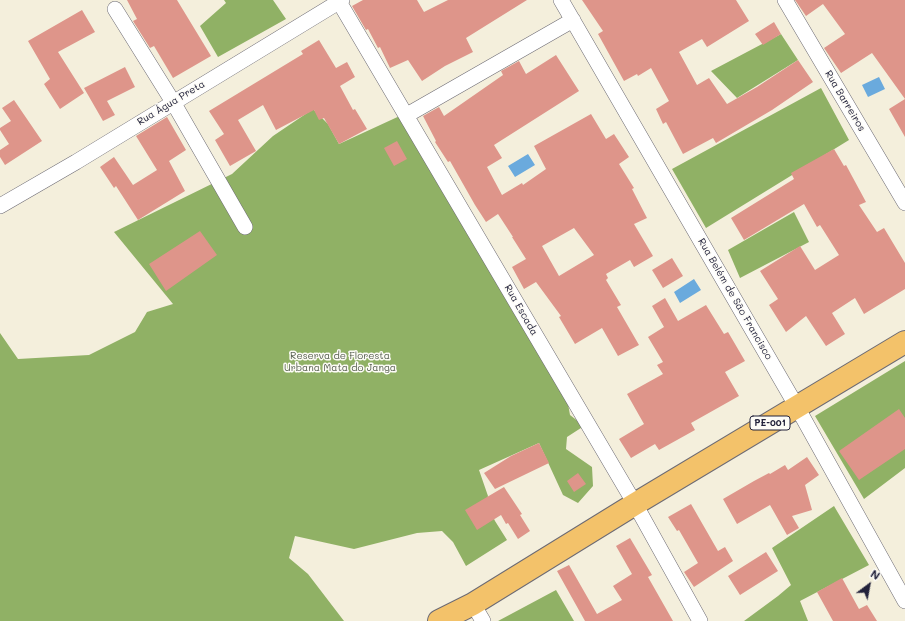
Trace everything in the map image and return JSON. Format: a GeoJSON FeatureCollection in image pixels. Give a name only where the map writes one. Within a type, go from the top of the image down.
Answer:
{"type":"FeatureCollection","features":[{"type":"Feature","properties":{"kind":"main road","name":"PE-001"},"geometry":{"type":"LineString","coordinates":[[439,621],[469,614],[635,504],[905,342]]}},
{"type":"Feature","properties":{"kind":"street","name":"Rua Belém de São Francisco"},"geometry":{"type":"LineString","coordinates":[[561,0],[797,407],[905,600]]}},
{"type":"Feature","properties":{"kind":"street","name":"Rua Barreiros"},"geometry":{"type":"LineString","coordinates":[[785,0],[905,203]]}},
{"type":"Feature","properties":{"kind":"street","name":"Rua Água Preta"},"geometry":{"type":"LineString","coordinates":[[0,206],[76,162],[340,1]]}},
{"type":"Feature","properties":{"kind":"street","name":"Rua Escada"},"geometry":{"type":"LineString","coordinates":[[340,1],[406,116],[635,504],[700,621]]}},
{"type":"Feature","properties":{"kind":"street"},"geometry":{"type":"LineString","coordinates":[[115,9],[173,102],[245,227]]}},
{"type":"Feature","properties":{"kind":"street"},"geometry":{"type":"LineString","coordinates":[[406,116],[573,20]]}},
{"type":"Feature","properties":{"kind":"green space"},"geometry":{"type":"Polygon","coordinates":[[[224,0],[273,0],[286,19],[218,57],[200,26],[226,3],[224,0]]]}},
{"type":"Feature","properties":{"kind":"green space"},"geometry":{"type":"Polygon","coordinates":[[[781,34],[798,60],[737,98],[711,71],[781,34]]]}},
{"type":"Feature","properties":{"kind":"green space"},"geometry":{"type":"Polygon","coordinates":[[[821,88],[849,140],[706,228],[672,169],[821,88]]]}},
{"type":"Feature","properties":{"kind":"green space","name":"Reserva de Floresta Urbana Mata do Janga"},"geometry":{"type":"Polygon","coordinates":[[[313,109],[328,124],[339,144],[404,114],[565,387],[570,415],[584,426],[567,437],[566,449],[592,467],[593,486],[578,503],[563,495],[539,443],[479,470],[488,496],[486,502],[495,521],[507,540],[466,566],[453,542],[442,531],[417,533],[354,549],[295,536],[289,558],[308,574],[344,621],[0,621],[0,333],[18,359],[89,355],[135,332],[147,312],[173,304],[114,232],[232,174],[273,136],[313,109]]]}},
{"type":"Feature","properties":{"kind":"green space"},"geometry":{"type":"Polygon","coordinates":[[[794,212],[809,242],[740,278],[728,250],[794,212]]]}},
{"type":"Feature","properties":{"kind":"green space"},"geometry":{"type":"Polygon","coordinates":[[[905,361],[905,468],[864,499],[815,416],[905,361]]]}},
{"type":"Feature","properties":{"kind":"green space"},"geometry":{"type":"Polygon","coordinates":[[[834,506],[869,565],[800,601],[808,621],[744,621],[791,585],[772,548],[834,506]]]}},
{"type":"Feature","properties":{"kind":"green space"},"geometry":{"type":"Polygon","coordinates":[[[556,590],[574,621],[498,621],[556,590]]]}},
{"type":"Feature","properties":{"kind":"water"},"geometry":{"type":"Polygon","coordinates":[[[879,77],[885,89],[868,97],[862,85],[879,77]]]}},
{"type":"Feature","properties":{"kind":"water"},"geometry":{"type":"Polygon","coordinates":[[[528,154],[535,165],[515,177],[508,166],[528,154]]]}},
{"type":"Feature","properties":{"kind":"water"},"geometry":{"type":"Polygon","coordinates":[[[694,279],[701,290],[680,303],[674,292],[694,279]]]}},
{"type":"Feature","properties":{"kind":"building"},"geometry":{"type":"Polygon","coordinates":[[[127,0],[177,0],[211,56],[173,78],[154,46],[150,48],[133,21],[137,19],[127,0]]]}},
{"type":"Feature","properties":{"kind":"building"},"geometry":{"type":"Polygon","coordinates":[[[363,0],[417,0],[424,12],[448,0],[527,0],[466,38],[473,52],[445,66],[422,81],[408,60],[390,68],[380,47],[378,48],[368,29],[366,30],[352,6],[363,0]]]}},
{"type":"Feature","properties":{"kind":"building"},"geometry":{"type":"Polygon","coordinates":[[[582,0],[736,0],[749,21],[707,47],[702,39],[679,52],[697,85],[709,78],[727,104],[757,87],[798,60],[813,82],[772,110],[716,143],[713,138],[683,154],[666,122],[663,124],[656,109],[669,101],[651,68],[638,76],[637,74],[624,81],[598,34],[603,31],[582,0]]]}},
{"type":"Feature","properties":{"kind":"building"},"geometry":{"type":"Polygon","coordinates":[[[795,0],[905,0],[905,99],[872,53],[841,73],[824,48],[845,34],[823,4],[806,16],[795,0]]]}},
{"type":"Feature","properties":{"kind":"building"},"geometry":{"type":"Polygon","coordinates":[[[82,10],[95,32],[58,52],[84,93],[60,109],[44,84],[50,79],[28,41],[82,10]]]}},
{"type":"Feature","properties":{"kind":"building"},"geometry":{"type":"Polygon","coordinates":[[[774,22],[781,34],[763,45],[755,34],[774,22]]]}},
{"type":"Feature","properties":{"kind":"building"},"geometry":{"type":"Polygon","coordinates":[[[319,40],[336,68],[347,62],[355,77],[340,86],[353,110],[355,109],[367,129],[339,144],[324,118],[319,120],[314,110],[276,130],[263,105],[238,120],[256,151],[230,166],[215,140],[224,134],[209,111],[303,54],[301,51],[319,40]]]}},
{"type":"Feature","properties":{"kind":"building"},"geometry":{"type":"Polygon","coordinates":[[[556,55],[579,91],[494,145],[502,158],[487,167],[502,195],[522,183],[523,185],[546,169],[534,146],[591,114],[606,139],[614,134],[629,157],[619,164],[634,188],[632,189],[647,218],[634,224],[653,256],[634,267],[630,260],[606,274],[608,278],[606,280],[621,305],[617,307],[639,345],[618,356],[602,328],[575,344],[559,317],[561,316],[536,282],[524,289],[512,267],[526,259],[498,214],[486,222],[450,161],[448,162],[435,142],[436,141],[423,116],[439,107],[444,116],[503,75],[501,71],[519,61],[526,74],[556,55]],[[574,228],[542,246],[559,276],[594,255],[574,228]]]}},
{"type":"Feature","properties":{"kind":"building"},"geometry":{"type":"Polygon","coordinates":[[[125,67],[135,87],[107,101],[115,115],[103,121],[84,88],[125,67]]]}},
{"type":"Feature","properties":{"kind":"building"},"geometry":{"type":"Polygon","coordinates":[[[905,99],[905,137],[889,109],[905,99]]]}},
{"type":"Feature","properties":{"kind":"building"},"geometry":{"type":"Polygon","coordinates":[[[14,100],[42,141],[5,165],[0,157],[0,150],[9,144],[0,128],[11,121],[2,108],[14,100]]]}},
{"type":"Feature","properties":{"kind":"building"},"geometry":{"type":"Polygon","coordinates":[[[167,117],[186,150],[169,161],[185,191],[138,220],[116,186],[114,188],[100,167],[114,157],[133,185],[157,170],[136,136],[167,117]]]}},
{"type":"Feature","properties":{"kind":"building"},"geometry":{"type":"Polygon","coordinates":[[[397,141],[407,159],[394,166],[384,148],[397,141]]]}},
{"type":"Feature","properties":{"kind":"building"},"geometry":{"type":"Polygon","coordinates":[[[834,149],[844,166],[846,165],[866,202],[859,205],[877,232],[884,228],[905,263],[905,289],[864,314],[855,298],[832,313],[845,334],[826,346],[806,316],[786,332],[769,305],[778,299],[760,271],[800,246],[815,270],[839,255],[820,225],[817,227],[804,204],[744,240],[731,218],[794,179],[791,173],[834,149]]]}},
{"type":"Feature","properties":{"kind":"building"},"geometry":{"type":"Polygon","coordinates":[[[200,231],[217,255],[166,291],[149,264],[200,231]]]}},
{"type":"Feature","properties":{"kind":"building"},"geometry":{"type":"Polygon","coordinates":[[[672,258],[683,276],[663,288],[652,270],[672,258]]]}},
{"type":"Feature","properties":{"kind":"building"},"geometry":{"type":"Polygon","coordinates":[[[665,298],[678,321],[706,305],[724,334],[728,332],[745,361],[725,372],[739,396],[691,423],[695,430],[659,450],[655,444],[631,458],[619,439],[644,424],[627,394],[663,374],[657,365],[663,362],[648,337],[664,327],[652,306],[665,298]]]}},
{"type":"Feature","properties":{"kind":"building"},"geometry":{"type":"Polygon","coordinates":[[[899,409],[905,418],[905,449],[859,480],[839,451],[899,409]]]}},
{"type":"Feature","properties":{"kind":"building"},"geometry":{"type":"Polygon","coordinates":[[[539,443],[549,463],[495,489],[484,473],[511,456],[539,443]]]}},
{"type":"Feature","properties":{"kind":"building"},"geometry":{"type":"Polygon","coordinates":[[[807,457],[819,475],[805,485],[812,510],[792,516],[799,528],[787,535],[770,505],[737,524],[723,499],[785,465],[788,470],[807,457]]]}},
{"type":"Feature","properties":{"kind":"building"},"geometry":{"type":"Polygon","coordinates":[[[578,473],[586,484],[574,492],[567,481],[578,473]]]}},
{"type":"Feature","properties":{"kind":"building"},"geometry":{"type":"Polygon","coordinates":[[[504,487],[522,514],[520,515],[530,531],[518,539],[501,515],[477,530],[465,510],[504,487]]]}},
{"type":"Feature","properties":{"kind":"building"},"geometry":{"type":"Polygon","coordinates":[[[691,504],[718,551],[725,547],[733,561],[694,587],[684,572],[698,563],[679,530],[677,531],[668,517],[691,504]]]}},
{"type":"Feature","properties":{"kind":"building"},"geometry":{"type":"Polygon","coordinates":[[[630,538],[652,575],[648,577],[673,621],[585,621],[557,571],[569,565],[597,614],[622,600],[613,586],[632,574],[616,546],[630,538]]]}},
{"type":"Feature","properties":{"kind":"building"},"geometry":{"type":"Polygon","coordinates":[[[766,552],[778,571],[740,595],[728,576],[766,552]]]}},
{"type":"Feature","properties":{"kind":"building"},"geometry":{"type":"Polygon","coordinates":[[[842,578],[859,609],[867,605],[877,621],[833,621],[817,592],[842,578]]]}}]}
